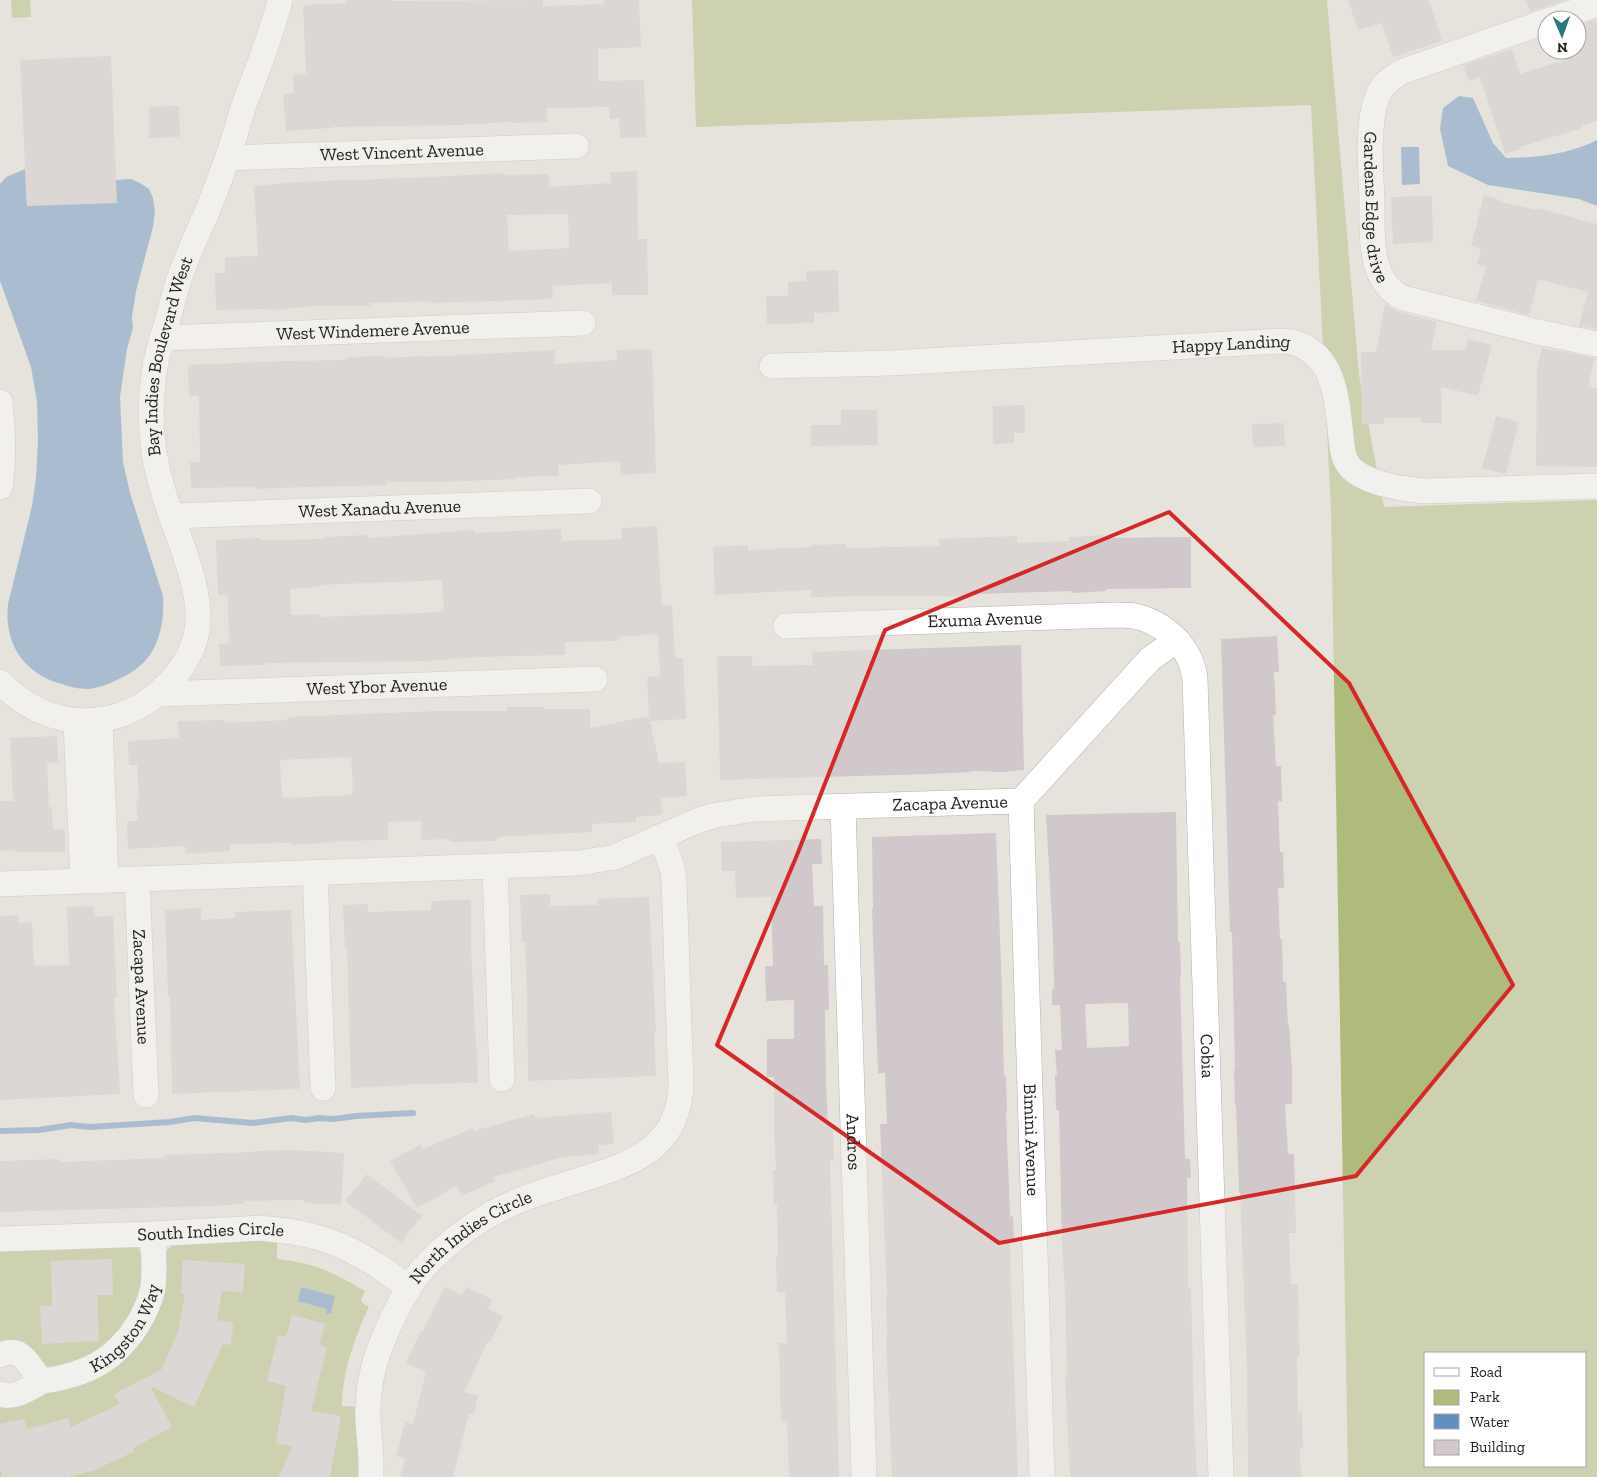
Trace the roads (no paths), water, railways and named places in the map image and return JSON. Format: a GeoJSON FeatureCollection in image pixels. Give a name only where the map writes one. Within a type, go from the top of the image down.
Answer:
{"type":"FeatureCollection","features":[{"type":"Feature","properties":{"kind":"street","name":"Bay Indies Boulevard West"},"geometry":{"type":"LineString","coordinates":[[88,721],[114,717],[148,702],[184,666],[194,644],[198,618],[196,595],[170,516],[154,450],[152,396],[155,366],[179,280],[228,158],[242,111],[275,21],[280,0]]}},
{"type":"Feature","properties":{"kind":"street"},"geometry":{"type":"LineString","coordinates":[[1580,10],[1597,4]]}},
{"type":"Feature","properties":{"kind":"street","name":"Gardens Edge drive"},"geometry":{"type":"LineString","coordinates":[[1537,24],[1401,72],[1391,78],[1384,86],[1375,103],[1372,131],[1375,257],[1380,275],[1387,286],[1398,296],[1408,300],[1533,331],[1597,344]]}},
{"type":"Feature","properties":{"kind":"street","name":"West Vincent Avenue"},"geometry":{"type":"LineString","coordinates":[[228,158],[576,146]]}},
{"type":"Feature","properties":{"kind":"street","name":"West Windemere Avenue"},"geometry":{"type":"LineString","coordinates":[[162,338],[583,323]]}},
{"type":"Feature","properties":{"kind":"street","name":"Happy Landing"},"geometry":{"type":"LineString","coordinates":[[772,366],[891,363],[1280,341],[1296,343],[1311,352],[1324,364],[1330,374],[1337,400],[1342,452],[1350,468],[1374,481],[1424,492],[1597,486]]}},
{"type":"Feature","properties":{"kind":"street"},"geometry":{"type":"LineString","coordinates":[[0,402],[3,437],[0,486]]}},
{"type":"Feature","properties":{"kind":"street","name":"West Xanadu Avenue"},"geometry":{"type":"LineString","coordinates":[[170,516],[589,501]]}},
{"type":"Feature","properties":{"kind":"street","name":"Exuma Avenue"},"geometry":{"type":"LineString","coordinates":[[786,626],[1114,614],[1130,615],[1145,619],[1159,626],[1177,640]]}},
{"type":"Feature","properties":{"kind":"street","name":"Zacapa Avenue"},"geometry":{"type":"LineString","coordinates":[[0,884],[495,867],[600,861],[629,852],[699,820],[735,811],[1021,801],[1150,659],[1177,640]]}},
{"type":"Feature","properties":{"kind":"street","name":"Cobia"},"geometry":{"type":"LineString","coordinates":[[1177,640],[1189,658],[1195,679],[1221,1477]]}},
{"type":"Feature","properties":{"kind":"street","name":"West Ybor Avenue"},"geometry":{"type":"LineString","coordinates":[[158,694],[595,679]]}},
{"type":"Feature","properties":{"kind":"street"},"geometry":{"type":"LineString","coordinates":[[0,682],[10,699],[57,718],[88,721],[95,880]]}},
{"type":"Feature","properties":{"kind":"street","name":"Bimini Avenue"},"geometry":{"type":"LineString","coordinates":[[1021,801],[1042,1477]]}},
{"type":"Feature","properties":{"kind":"street","name":"Andros"},"geometry":{"type":"LineString","coordinates":[[842,807],[864,1477]]}},
{"type":"Feature","properties":{"kind":"street","name":"North Indies Circle"},"geometry":{"type":"LineString","coordinates":[[371,1477],[368,1418],[372,1373],[388,1328],[409,1288],[438,1254],[461,1233],[485,1217],[511,1203],[636,1160],[646,1154],[660,1140],[674,1119],[680,1101],[681,1084],[674,875],[669,857],[659,837]]}},
{"type":"Feature","properties":{"kind":"street"},"geometry":{"type":"LineString","coordinates":[[495,867],[502,1079]]}},
{"type":"Feature","properties":{"kind":"street"},"geometry":{"type":"LineString","coordinates":[[316,872],[323,1088]]}},
{"type":"Feature","properties":{"kind":"street","name":"Zacapa Avenue"},"geometry":{"type":"LineString","coordinates":[[137,879],[146,1095]]}},
{"type":"Feature","properties":{"kind":"street","name":"South Indies Circle"},"geometry":{"type":"LineString","coordinates":[[0,1239],[154,1234],[260,1228],[304,1234],[349,1249],[370,1260],[409,1288]]}},
{"type":"Feature","properties":{"kind":"street","name":"Kingston Way"},"geometry":{"type":"LineString","coordinates":[[0,1394],[15,1396],[43,1381],[67,1377],[87,1370],[109,1358],[126,1341],[141,1320],[152,1290],[154,1234]]}},
{"type":"Feature","properties":{"kind":"street"},"geometry":{"type":"LineString","coordinates":[[0,1354],[9,1352],[22,1356],[28,1361],[36,1375],[43,1381]]}},
{"type":"Feature","properties":{"kind":"water"},"geometry":{"type":"Polygon","coordinates":[[[1459,96],[1473,98],[1493,143],[1506,158],[1564,152],[1597,140],[1597,206],[1579,199],[1488,185],[1448,166],[1440,129],[1443,108],[1459,96]]]}},
{"type":"Feature","properties":{"kind":"water"},"geometry":{"type":"Polygon","coordinates":[[[1401,147],[1419,147],[1420,184],[1402,185],[1401,147]]]}},
{"type":"Feature","properties":{"kind":"water"},"geometry":{"type":"Polygon","coordinates":[[[25,169],[27,206],[115,180],[131,179],[149,189],[155,211],[153,227],[136,291],[132,317],[133,328],[127,349],[120,397],[123,462],[130,493],[163,596],[162,623],[154,648],[140,666],[113,682],[88,689],[58,683],[34,671],[18,653],[12,642],[7,618],[8,604],[32,506],[38,440],[37,402],[31,367],[0,281],[0,184],[6,177],[25,169]]]}},
{"type":"Feature","properties":{"kind":"water"},"geometry":{"type":"Polygon","coordinates":[[[301,1287],[335,1296],[331,1313],[327,1314],[326,1309],[298,1301],[301,1287]]]}},
{"type":"Feature","properties":{"kind":"waterway"},"geometry":{"type":"LineString","coordinates":[[0,1131],[39,1130],[71,1125],[89,1127],[170,1122],[194,1118],[253,1123],[291,1118],[306,1120],[319,1118],[334,1119],[413,1113]]}}]}
